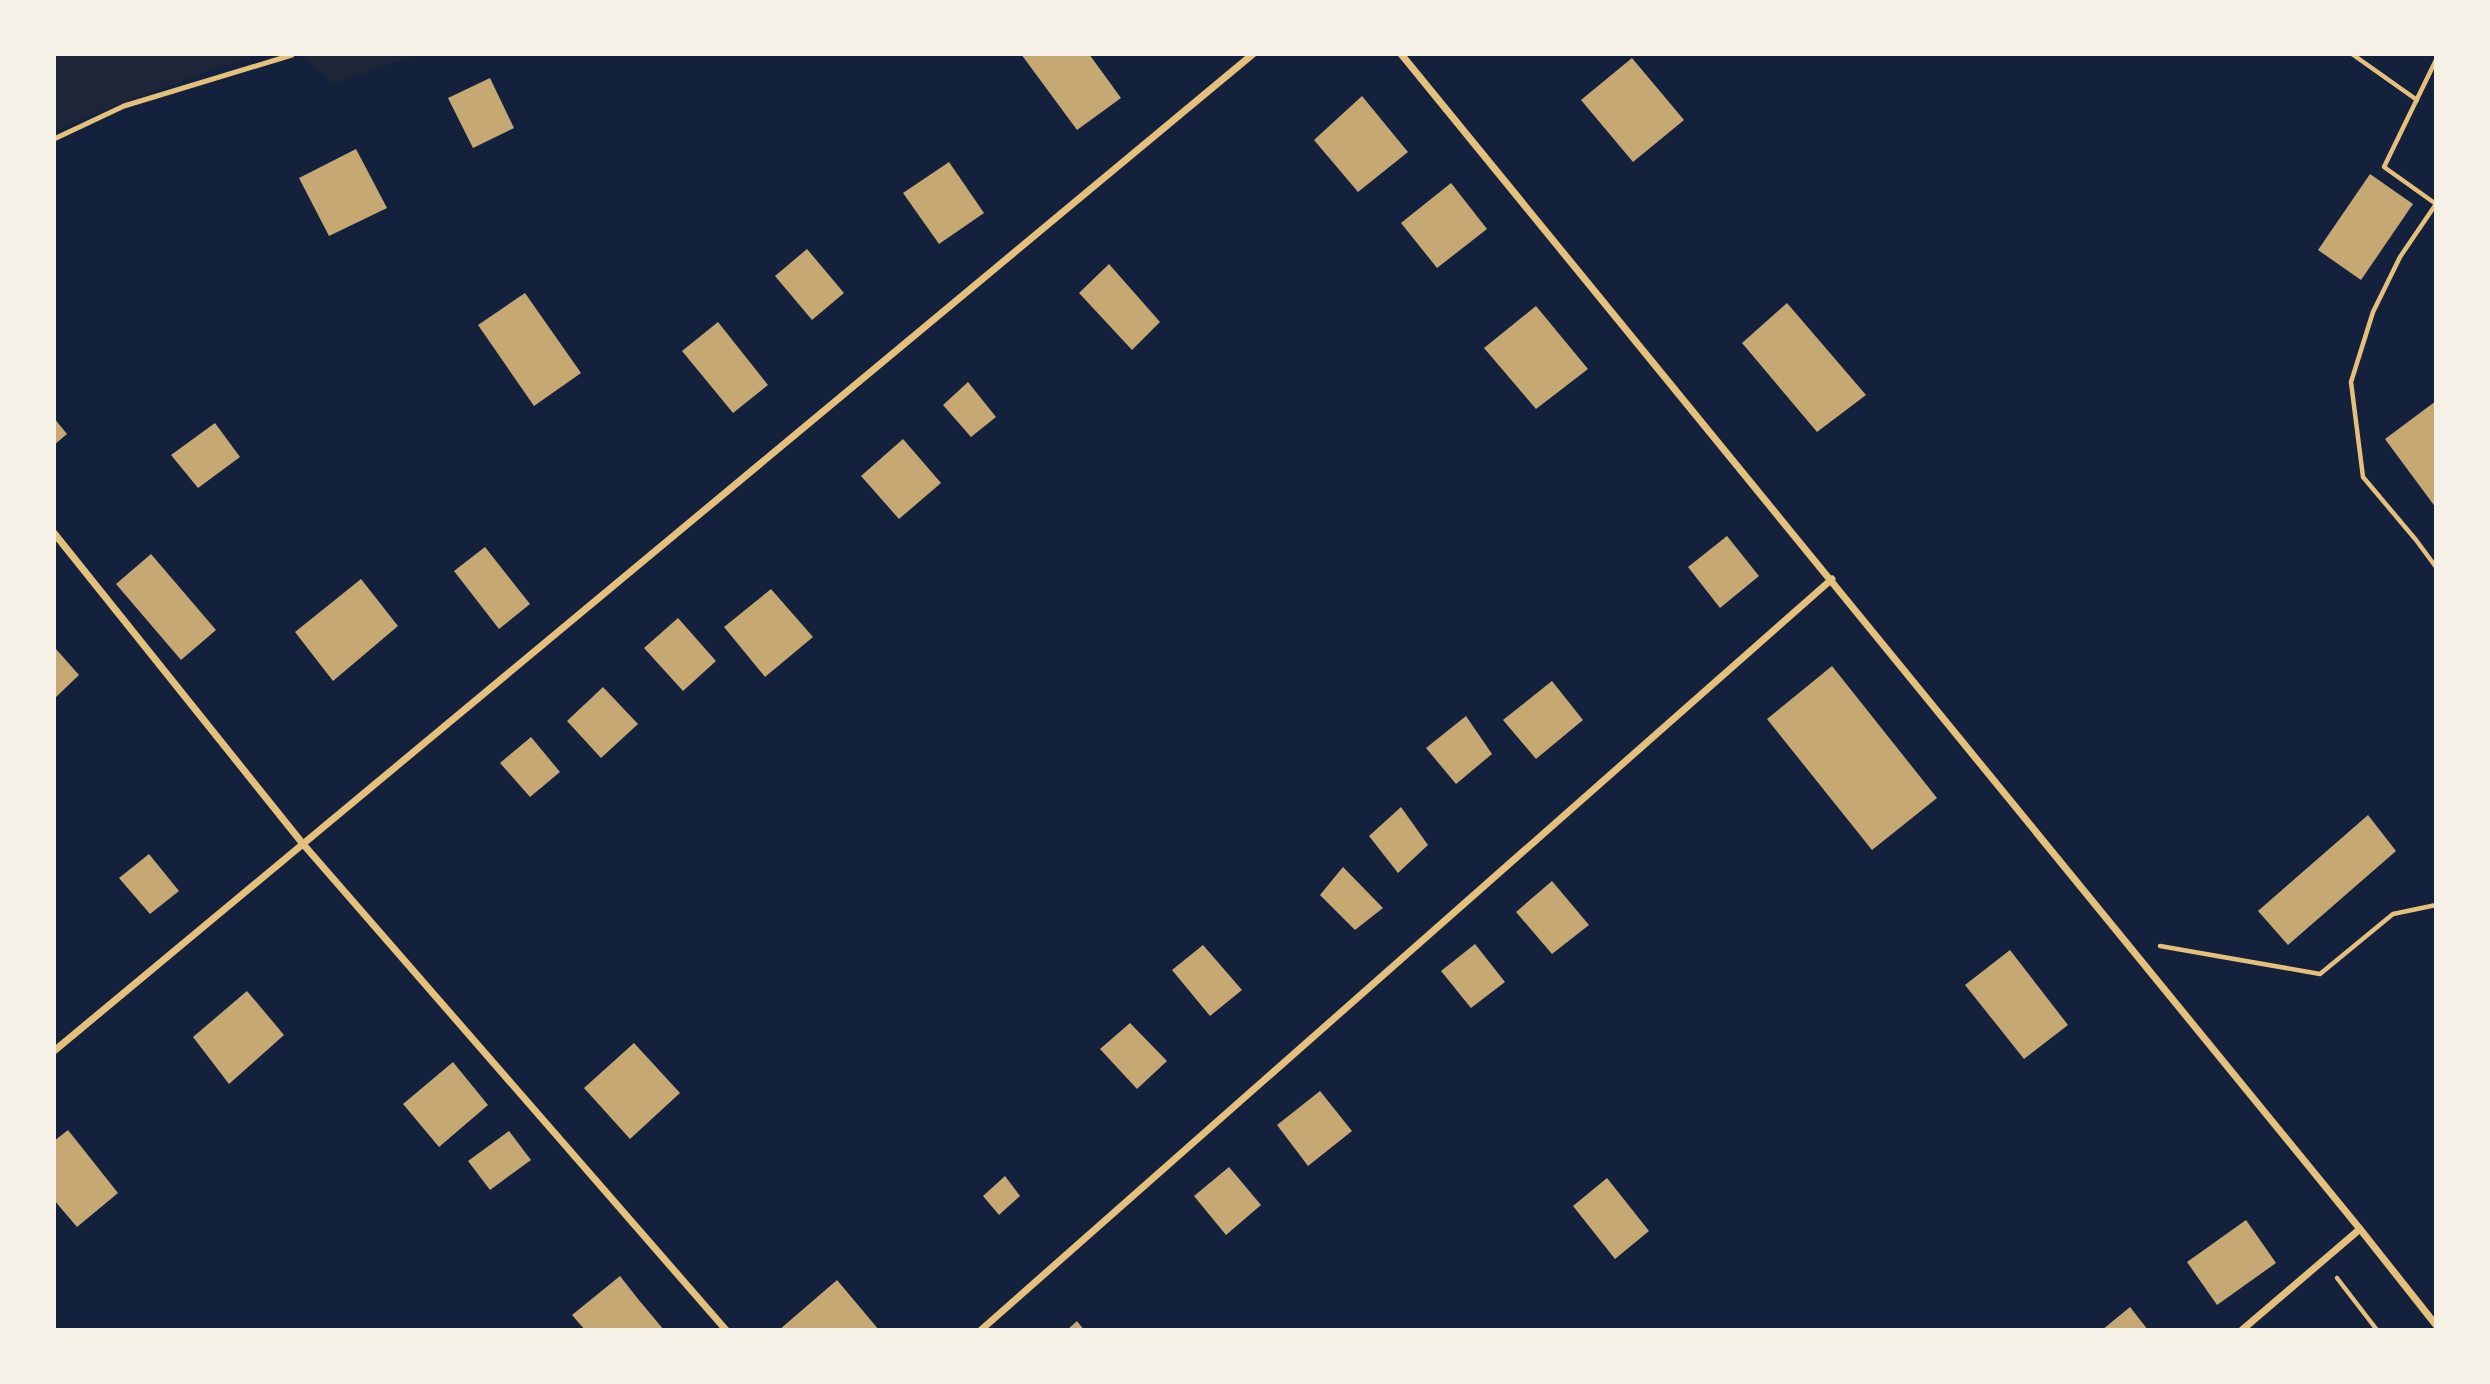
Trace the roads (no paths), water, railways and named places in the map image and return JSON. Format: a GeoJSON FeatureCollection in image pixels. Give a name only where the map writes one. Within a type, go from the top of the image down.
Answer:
{"type":"FeatureCollection","features":[{"type":"Feature","properties":{"kind":"street"},"geometry":{"type":"LineString","coordinates":[[54,1051],[1253,54]]}},
{"type":"Feature","properties":{"kind":"street"},"geometry":{"type":"LineString","coordinates":[[1401,54],[1832,579],[2436,1325]]}},
{"type":"Feature","properties":{"kind":"street"},"geometry":{"type":"LineString","coordinates":[[54,533],[303,844],[726,1330]]}},
{"type":"Feature","properties":{"kind":"street"},"geometry":{"type":"LineString","coordinates":[[981,1330],[1832,579]]}},
{"type":"Feature","properties":{"kind":"street"},"geometry":{"type":"LineString","coordinates":[[2242,1330],[2360,1229]]}},
{"type":"Feature","properties":{"kind":"lane"},"geometry":{"type":"LineString","coordinates":[[54,139],[124,106],[292,55]]}}]}
